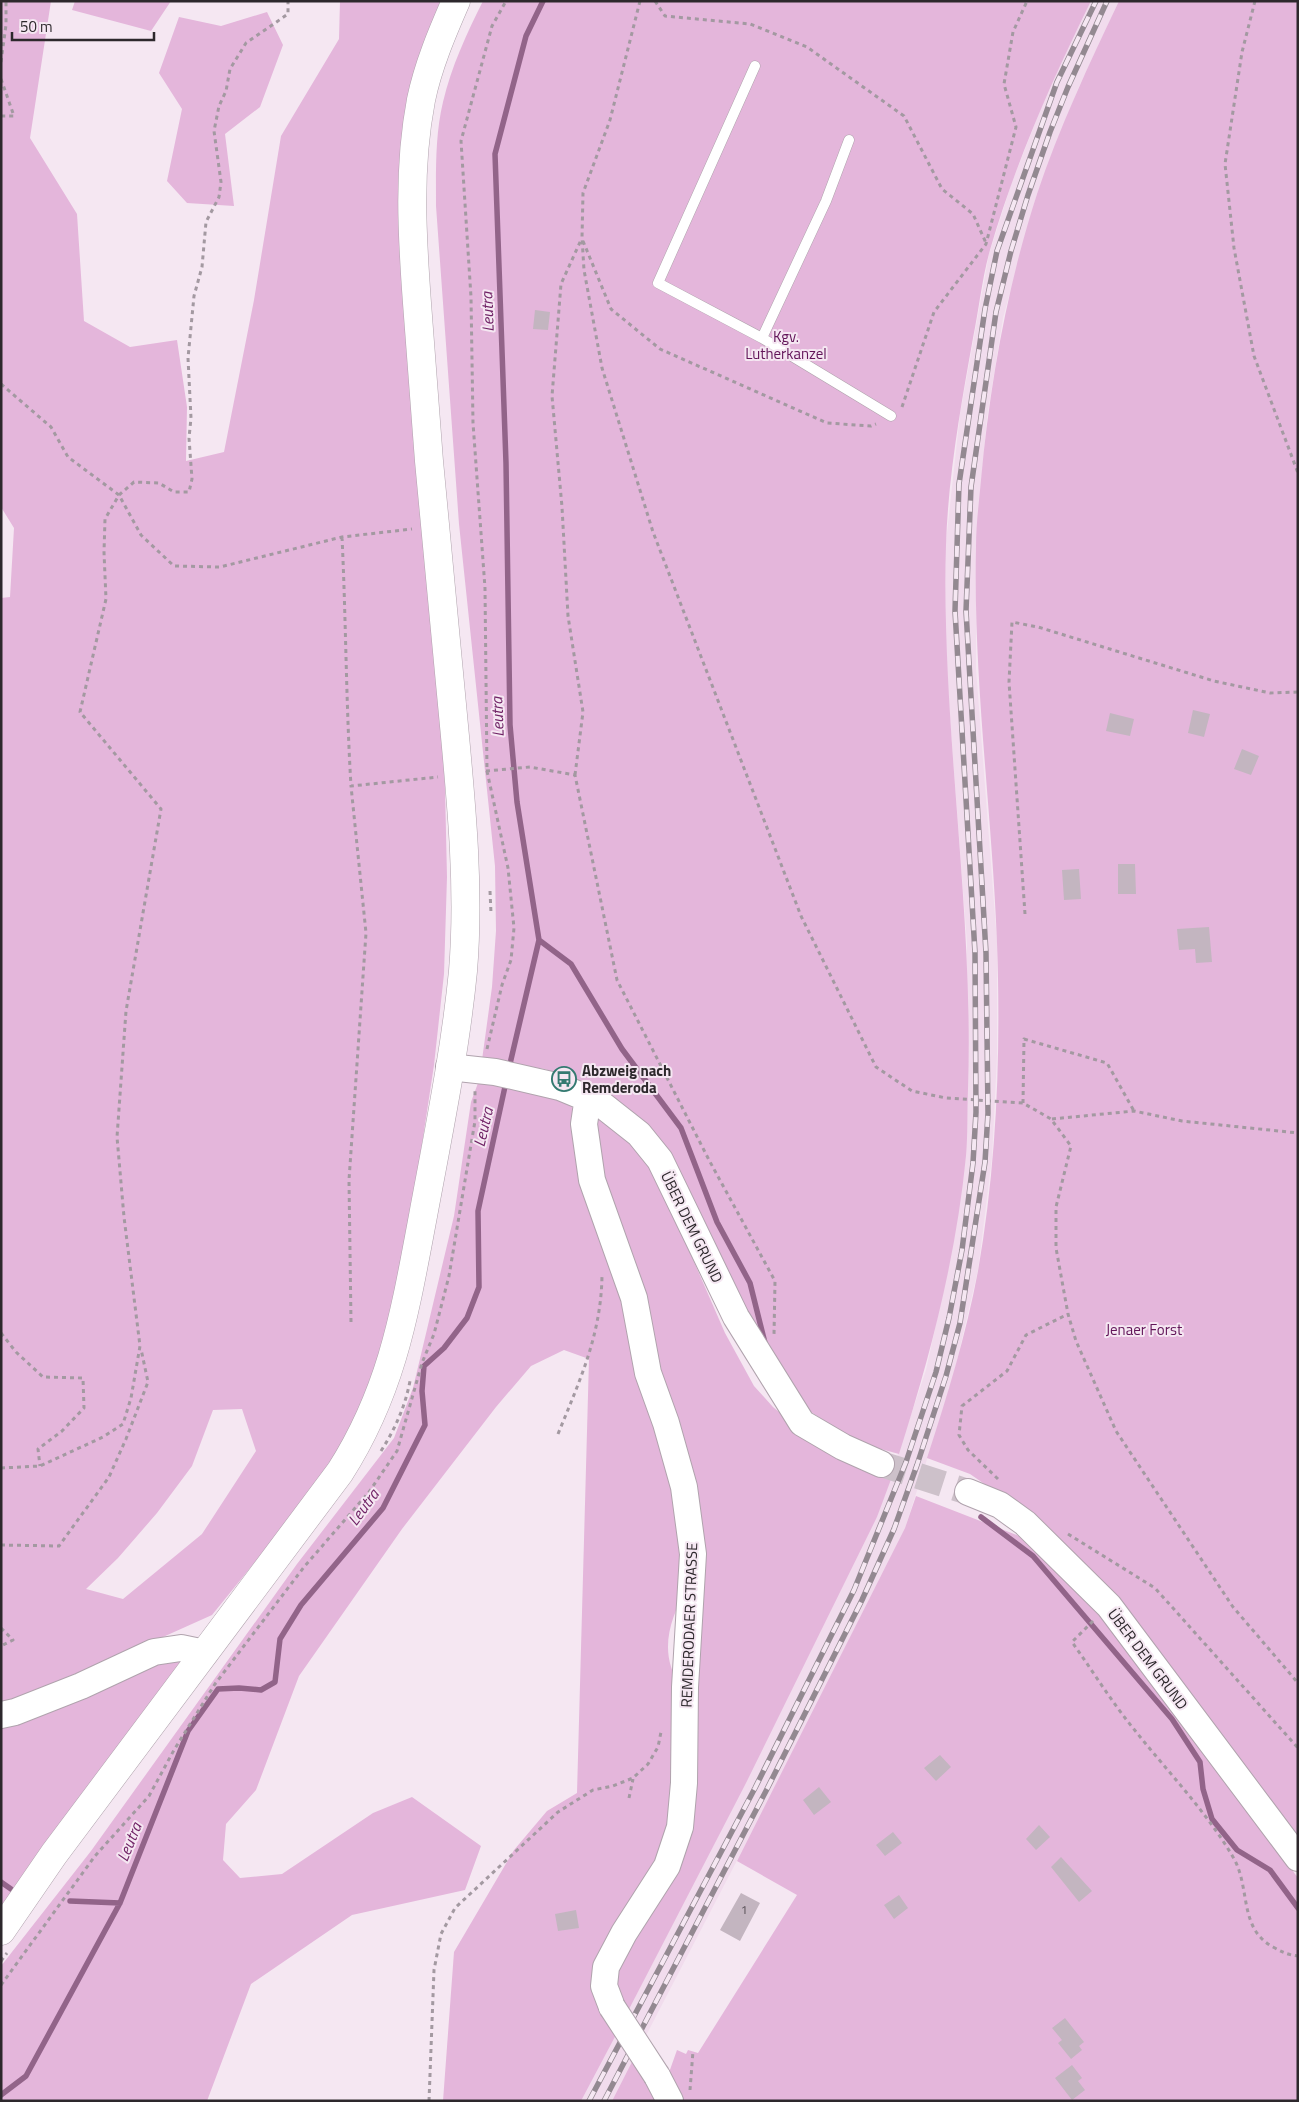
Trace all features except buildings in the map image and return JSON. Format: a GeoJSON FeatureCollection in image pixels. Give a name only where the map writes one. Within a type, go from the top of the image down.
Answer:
{"type":"FeatureCollection","features":[{"type":"Feature","properties":{"kind":"main road"},"geometry":{"type":"LineString","coordinates":[[1,1931],[54,1854],[340,1472],[362,1438],[380,1396],[394,1353],[408,1292],[472,1076],[463,970],[465,912],[459,774],[422,376],[412,207],[414,144],[422,97],[436,49],[456,1]]}},
{"type":"Feature","properties":{"kind":"street","name":"ÜBER DEM GRUND"},"geometry":{"type":"LineString","coordinates":[[472,1076],[542,1081],[588,1097],[622,1119],[639,1134],[660,1160],[736,1318],[802,1423],[843,1447],[881,1464]]}},
{"type":"Feature","properties":{"kind":"street","name":"REMDERODAER STRASSE"},"geometry":{"type":"LineString","coordinates":[[588,1097],[584,1124],[592,1180],[634,1298],[648,1373],[666,1423],[684,1487],[693,1554],[685,1687],[684,1783],[680,1827],[667,1866],[624,1933],[606,1967],[604,1986],[612,2007],[657,2076],[680,2096]]}},
{"type":"Feature","properties":{"kind":"street","name":"ÜBER DEM GRUND"},"geometry":{"type":"LineString","coordinates":[[968,1492],[1000,1505],[1025,1524],[1108,1606],[1298,1858]]}},
{"type":"Feature","properties":{"kind":"street"},"geometry":{"type":"LineString","coordinates":[[1,1715],[15,1712],[81,1686],[154,1652],[181,1648],[205,1653]]}},
{"type":"Feature","properties":{"kind":"lane"},"geometry":{"type":"LineString","coordinates":[[755,66],[658,283],[762,338],[891,416]]}},
{"type":"Feature","properties":{"kind":"lane"},"geometry":{"type":"LineString","coordinates":[[762,338],[826,201],[849,140]]}},
{"type":"Feature","properties":{"kind":"path"},"geometry":{"type":"LineString","coordinates":[[1,62],[6,25],[6,1]]}},
{"type":"Feature","properties":{"kind":"path"},"geometry":{"type":"LineString","coordinates":[[1,1545],[22,1547],[59,1546],[110,1477],[148,1382],[140,1346],[124,1217],[117,1137],[126,1011],[161,809],[80,712],[106,599],[105,519],[119,496],[134,482],[159,483],[174,492],[189,492],[192,479],[189,438],[191,418],[188,358],[194,296],[202,267],[206,222],[219,197],[221,182],[214,131],[230,69],[236,57],[246,43],[288,14],[288,1]]}},
{"type":"Feature","properties":{"kind":"path"},"geometry":{"type":"LineString","coordinates":[[1,1985],[95,1856],[149,1796],[174,1750],[215,1684],[304,1567],[369,1492],[397,1451],[422,1362],[434,1334],[449,1276],[475,1121],[472,1076],[486,1055],[502,985],[511,960],[514,928],[508,868],[487,771],[484,588],[473,423],[471,297],[461,141],[492,26],[506,1]]}},
{"type":"Feature","properties":{"kind":"path"},"geometry":{"type":"LineString","coordinates":[[640,1],[610,120],[583,193],[582,238],[584,270],[602,368],[652,532],[801,916],[876,1067],[912,1091],[946,1098],[1022,1103],[1051,1119],[1071,1146],[1056,1207],[1056,1248],[1068,1314],[1076,1341],[1116,1431],[1233,1607],[1298,1683]]}},
{"type":"Feature","properties":{"kind":"path"},"geometry":{"type":"LineString","coordinates":[[655,1],[665,16],[750,24],[806,46],[904,116],[942,189],[973,214],[986,244]]}},
{"type":"Feature","properties":{"kind":"path"},"geometry":{"type":"LineString","coordinates":[[582,238],[612,309],[660,348],[827,424],[871,426],[891,416],[904,405],[934,312],[986,244],[1016,127],[1004,84],[1013,32],[1027,1]]}},
{"type":"Feature","properties":{"kind":"path"},"geometry":{"type":"LineString","coordinates":[[1255,1],[1242,52],[1226,164],[1234,248],[1254,356],[1298,473]]}},
{"type":"Feature","properties":{"kind":"path"},"geometry":{"type":"LineString","coordinates":[[1,79],[14,116],[1,116]]}},
{"type":"Feature","properties":{"kind":"path"},"geometry":{"type":"LineString","coordinates":[[582,238],[561,284],[552,396],[562,507],[568,616],[583,712],[575,775],[617,980],[709,1160],[775,1281],[774,1340]]}},
{"type":"Feature","properties":{"kind":"path"},"geometry":{"type":"LineString","coordinates":[[1,384],[51,427],[68,457],[119,496],[141,535],[174,566],[220,567],[342,537],[435,526]]}},
{"type":"Feature","properties":{"kind":"path"},"geometry":{"type":"LineString","coordinates":[[342,537],[346,604],[346,703],[351,786],[366,933],[349,1180],[350,1322]]}},
{"type":"Feature","properties":{"kind":"path"},"geometry":{"type":"LineString","coordinates":[[1025,914],[1009,682],[1012,622],[1038,627],[1214,681],[1270,693],[1298,692]]}},
{"type":"Feature","properties":{"kind":"path"},"geometry":{"type":"LineString","coordinates":[[493,771],[530,767],[575,775]]}},
{"type":"Feature","properties":{"kind":"path"},"geometry":{"type":"LineString","coordinates":[[351,786],[459,774]]}},
{"type":"Feature","properties":{"kind":"path"},"geometry":{"type":"LineString","coordinates":[[490,884],[490,919]]}},
{"type":"Feature","properties":{"kind":"path"},"geometry":{"type":"LineString","coordinates":[[1022,1103],[1024,1039],[1107,1063],[1134,1111]]}},
{"type":"Feature","properties":{"kind":"path"},"geometry":{"type":"LineString","coordinates":[[1051,1119],[1134,1111],[1182,1121],[1298,1133]]}},
{"type":"Feature","properties":{"kind":"path"},"geometry":{"type":"LineString","coordinates":[[558,1434],[589,1359],[601,1302],[602,1272]]}},
{"type":"Feature","properties":{"kind":"path"},"geometry":{"type":"LineString","coordinates":[[1000,1505],[1008,1488],[968,1450],[959,1435],[962,1406],[1007,1372],[1026,1335],[1068,1314]]}},
{"type":"Feature","properties":{"kind":"path"},"geometry":{"type":"LineString","coordinates":[[1,1333],[16,1352],[43,1377],[83,1378],[84,1408],[62,1431],[38,1449],[40,1466]]}},
{"type":"Feature","properties":{"kind":"path"},"geometry":{"type":"LineString","coordinates":[[1,1468],[40,1466],[104,1437],[123,1424],[140,1346]]}},
{"type":"Feature","properties":{"kind":"path"},"geometry":{"type":"LineString","coordinates":[[377,1456],[393,1432],[406,1400],[412,1372]]}},
{"type":"Feature","properties":{"kind":"path"},"geometry":{"type":"LineString","coordinates":[[1063,1533],[1073,1535],[1155,1588],[1298,1748]]}},
{"type":"Feature","properties":{"kind":"path"},"geometry":{"type":"LineString","coordinates":[[1098,1615],[1072,1642],[1132,1728],[1179,1782],[1233,1857],[1242,1873],[1246,1911],[1261,1940],[1288,1956],[1298,1956]]}},
{"type":"Feature","properties":{"kind":"path"},"geometry":{"type":"LineString","coordinates":[[1,1628],[13,1640],[1,1646]]}},
{"type":"Feature","properties":{"kind":"path"},"geometry":{"type":"LineString","coordinates":[[429,2101],[434,1970],[441,1934],[455,1908],[558,1812],[593,1790],[613,1786],[633,1778],[648,1764],[658,1746],[663,1724]]}},
{"type":"Feature","properties":{"kind":"path"},"geometry":{"type":"LineString","coordinates":[[629,1798],[633,1778]]}},
{"type":"Feature","properties":{"kind":"path"},"geometry":{"type":"LineString","coordinates":[[680,2096],[693,2051]]}},
{"type":"Feature","properties":{"kind":"shaded area"},"geometry":{"type":"Polygon","coordinates":[[[1091,1],[1119,1],[1078,89],[1037,194],[1003,318],[987,418],[976,544],[976,669],[997,942],[997,1056],[992,1158],[978,1270],[953,1378],[905,1528],[771,1795],[612,2101],[581,2101],[877,1517],[926,1370],[949,1265],[966,1156],[967,943],[946,665],[946,542],[960,414],[989,254],[1011,185],[1052,80],[1091,1]]]}},
{"type":"Feature","properties":{"kind":"green space"},"geometry":{"type":"Polygon","coordinates":[[[1,1],[51,1],[30,138],[77,214],[84,321],[130,347],[177,340],[187,407],[186,461],[224,452],[254,300],[281,136],[339,39],[340,1],[446,1],[415,96],[444,744],[447,877],[444,974],[434,1065],[409,1230],[380,1358],[360,1413],[332,1467],[212,1615],[134,1650],[145,1666],[184,1660],[1,1919],[1,598],[10,597],[14,528],[1,507],[1,1]],[[242,1409],[213,1410],[192,1466],[157,1513],[118,1558],[86,1589],[123,1599],[202,1534],[256,1451],[242,1409]]]}},
{"type":"Feature","properties":{"kind":"green space"},"geometry":{"type":"Polygon","coordinates":[[[75,1],[171,1],[151,31],[72,10],[75,1]]]}},
{"type":"Feature","properties":{"kind":"green space","name":"Kgv. Lutherkanzel"},"geometry":{"type":"Polygon","coordinates":[[[483,1],[1091,1],[1062,62],[1022,155],[990,250],[964,389],[952,467],[947,519],[946,613],[948,681],[969,1021],[967,1148],[962,1194],[949,1270],[921,1381],[899,1454],[859,1443],[811,1412],[789,1381],[747,1311],[685,1181],[593,1088],[545,1069],[482,1060],[492,987],[496,931],[495,866],[459,524],[436,206],[436,154],[440,115],[446,89],[460,50],[483,1]]]}},
{"type":"Feature","properties":{"kind":"green space","name":"Jenaer Forst"},"geometry":{"type":"Polygon","coordinates":[[[1119,1],[1298,1],[1298,1838],[1029,1515],[970,1474],[927,1458],[968,1319],[978,1271],[990,1190],[996,1107],[998,1066],[997,943],[980,696],[976,597],[977,522],[989,407],[1008,300],[1037,194],[1065,121],[1119,1]]]}},
{"type":"Feature","properties":{"kind":"green space"},"geometry":{"type":"Polygon","coordinates":[[[267,12],[283,45],[260,107],[225,134],[234,206],[187,203],[167,181],[182,109],[159,73],[179,17],[221,26],[267,12]]]}},
{"type":"Feature","properties":{"kind":"green space"},"geometry":{"type":"Polygon","coordinates":[[[478,1083],[517,1087],[546,1094],[570,1105],[577,1114],[663,1425],[687,1588],[671,1625],[668,1650],[674,1675],[681,1687],[677,1826],[606,1952],[618,2031],[581,2101],[443,2101],[454,1952],[514,1850],[547,1811],[577,1793],[589,1359],[564,1350],[531,1366],[496,1407],[402,1529],[299,1676],[256,1790],[226,1824],[223,1860],[240,1878],[282,1874],[373,1813],[412,1797],[481,1846],[465,1890],[352,1915],[251,1984],[207,2101],[1,2101],[1,1966],[91,1851],[297,1564],[394,1438],[413,1388],[454,1216],[471,1102],[478,1083]]]}},
{"type":"Feature","properties":{"kind":"green space"},"geometry":{"type":"Polygon","coordinates":[[[595,1114],[648,1156],[725,1333],[754,1386],[773,1407],[790,1421],[828,1443],[893,1474],[877,1517],[746,1783],[626,2015],[609,1986],[661,1888],[694,1589],[613,1228],[591,1116],[595,1114]]]}},
{"type":"Feature","properties":{"kind":"green space"},"geometry":{"type":"Polygon","coordinates":[[[916,1496],[1019,1536],[1100,1608],[1298,1878],[1298,2101],[676,2101],[666,2081],[677,2050],[686,2054],[688,2050],[698,2053],[797,1895],[737,1861],[905,1528],[916,1496]]]}},
{"type":"Feature","properties":{"kind":"green space"},"geometry":{"type":"Polygon","coordinates":[[[635,2056],[664,2101],[612,2101],[635,2056]]]}},
{"type":"Feature","properties":{"kind":"waterway","name":"Leutra"},"geometry":{"type":"LineString","coordinates":[[509,1068],[539,940],[517,802],[510,725],[506,463],[495,154],[526,36],[543,1]]}},
{"type":"Feature","properties":{"kind":"waterway"},"geometry":{"type":"LineString","coordinates":[[539,940],[571,964],[622,1049],[681,1128],[717,1222],[750,1283],[765,1343]]}},
{"type":"Feature","properties":{"kind":"waterway","name":"Leutra"},"geometry":{"type":"LineString","coordinates":[[1,2095],[26,2076],[120,1903],[188,1731],[218,1689],[261,1690],[275,1682],[280,1639],[301,1605],[383,1508],[425,1425],[422,1391],[424,1366],[444,1348],[467,1318],[479,1287],[478,1211],[506,1082]]}},
{"type":"Feature","properties":{"kind":"waterway"},"geometry":{"type":"LineString","coordinates":[[981,1517],[1033,1556],[1172,1719],[1200,1762],[1203,1789],[1212,1819],[1237,1850],[1270,1870],[1298,1908]]}},
{"type":"Feature","properties":{"kind":"waterway"},"geometry":{"type":"LineString","coordinates":[[1,1882],[11,1889]]}},
{"type":"Feature","properties":{"kind":"waterway"},"geometry":{"type":"LineString","coordinates":[[70,1901],[120,1903]]}},
{"type":"Feature","properties":{"kind":"tunnel"},"geometry":{"type":"LineString","coordinates":[[881,1464],[968,1492]]}},
{"type":"Feature","properties":{"kind":"railway"},"geometry":{"type":"LineString","coordinates":[[589,2101],[755,1788],[854,1590],[906,1462],[936,1372],[962,1250],[973,1163],[976,1112],[975,953],[955,611],[959,484],[985,309],[997,251],[1057,82],[1096,1]]}},
{"type":"Feature","properties":{"kind":"railway"},"geometry":{"type":"LineString","coordinates":[[604,2101],[766,1791],[862,1600],[894,1529],[917,1465],[946,1376],[960,1323],[985,1162],[988,1113],[986,953],[966,611],[971,487],[996,312],[1011,251],[1050,132],[1107,1]]}},
{"type":"Feature","properties":{"kind":"place","name":"Abzweig nach Remderoda"},"geometry":{"type":"Point","coordinates":[564,1079]}}]}
